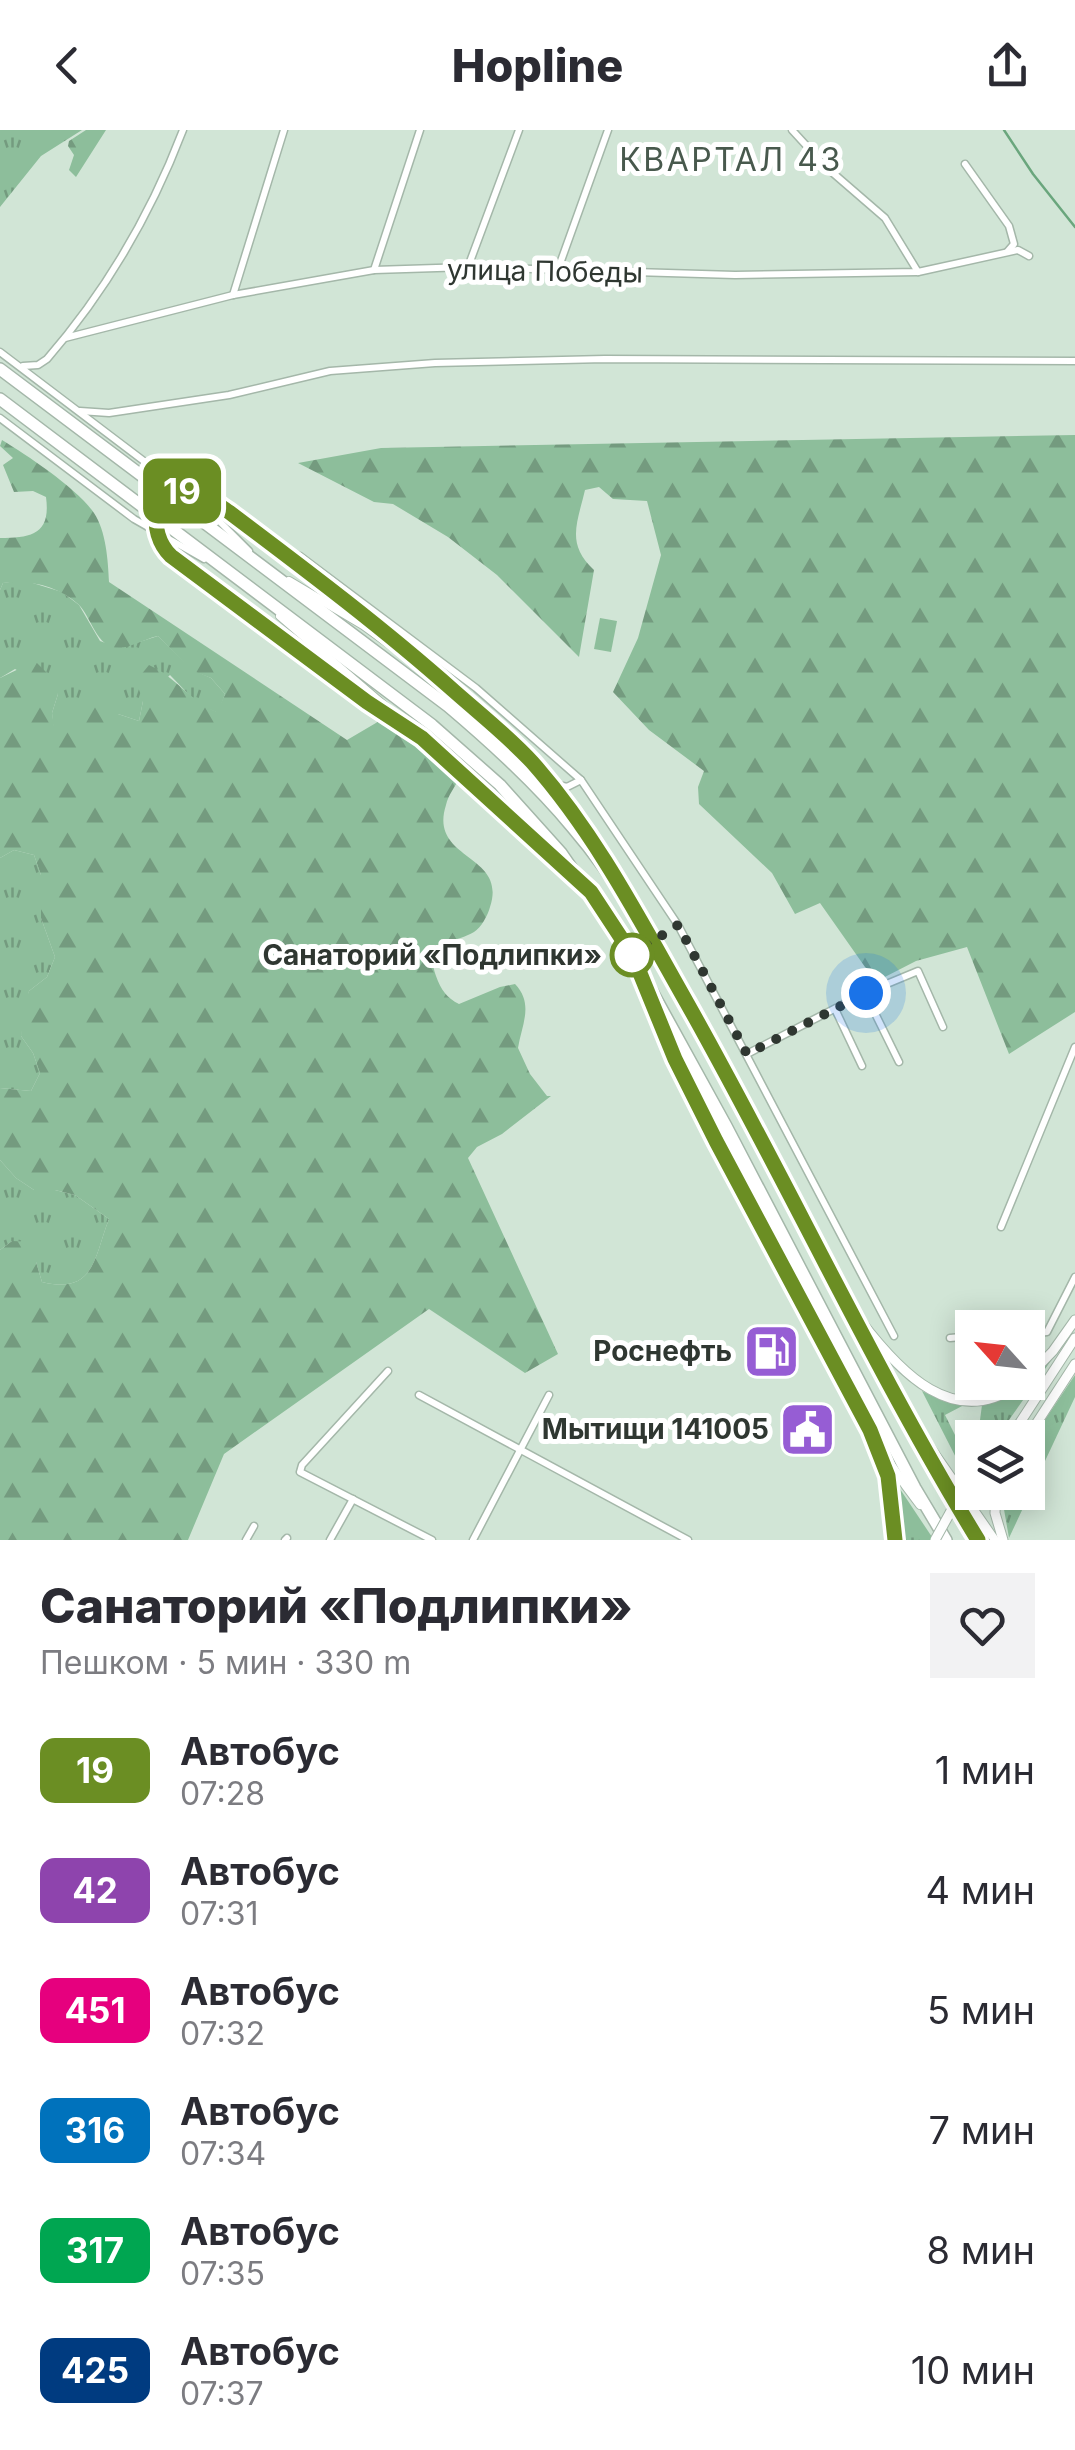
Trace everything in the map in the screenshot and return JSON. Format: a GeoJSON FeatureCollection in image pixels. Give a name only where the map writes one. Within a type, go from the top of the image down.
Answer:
{"type":"FeatureCollection","features":[{"type":"Feature","properties":{"kind":"highway"},"geometry":{"type":"LineString","coordinates":[[0,369],[448,706],[488,740],[573,827],[625,898],[742,1100],[844,1298],[978,1540]]}},
{"type":"Feature","properties":{"kind":"highway"},"geometry":{"type":"LineString","coordinates":[[0,400],[468,755],[529,816],[591,892],[633,956],[941,1539]]}},
{"type":"Feature","properties":{"kind":"main road"},"geometry":{"type":"LineString","coordinates":[[591,892],[422,738],[367,702],[164,549],[157,539],[155,518],[159,507],[173,494],[190,491],[211,499],[408,648],[517,747],[548,782],[602,855],[625,898]]}},
{"type":"Feature","properties":{"kind":"main road"},"geometry":{"type":"LineString","coordinates":[[844,1298],[897,1364],[931,1391],[955,1397]]}},
{"type":"Feature","properties":{"kind":"main road"},"geometry":{"type":"LineString","coordinates":[[1045,1359],[1075,1320]]}},
{"type":"Feature","properties":{"kind":"main road"},"geometry":{"type":"LineString","coordinates":[[1022,1420],[1075,1338]]}},
{"type":"Feature","properties":{"kind":"main road"},"geometry":{"type":"LineString","coordinates":[[1039,1420],[1075,1364]]}},
{"type":"Feature","properties":{"kind":"main road"},"geometry":{"type":"LineString","coordinates":[[941,1539],[955,1506]]}},
{"type":"Feature","properties":{"kind":"main road"},"geometry":{"type":"LineString","coordinates":[[994,1510],[1003,1540]]}},
{"type":"Feature","properties":{"kind":"street"},"geometry":{"type":"LineString","coordinates":[[15,362],[30,367],[46,359],[112,274],[150,208],[183,130]]}},
{"type":"Feature","properties":{"kind":"street"},"geometry":{"type":"LineString","coordinates":[[233,295],[284,130]]}},
{"type":"Feature","properties":{"kind":"street"},"geometry":{"type":"LineString","coordinates":[[374,270],[420,130]]}},
{"type":"Feature","properties":{"kind":"street"},"geometry":{"type":"LineString","coordinates":[[468,267],[519,130]]}},
{"type":"Feature","properties":{"kind":"street"},"geometry":{"type":"LineString","coordinates":[[558,272],[608,130]]}},
{"type":"Feature","properties":{"kind":"street"},"geometry":{"type":"LineString","coordinates":[[792,130],[826,166],[886,218],[918,272]]}},
{"type":"Feature","properties":{"kind":"street"},"geometry":{"type":"LineString","coordinates":[[965,164],[1009,226],[1014,244],[1007,252]]}},
{"type":"Feature","properties":{"kind":"street","name":"улица Победы"},"geometry":{"type":"LineString","coordinates":[[65,338],[233,295],[374,270],[468,267],[735,276],[918,272],[1018,250],[1028,256]]}},
{"type":"Feature","properties":{"kind":"street"},"geometry":{"type":"LineString","coordinates":[[0,352],[207,508],[260,562]]}},
{"type":"Feature","properties":{"kind":"street"},"geometry":{"type":"LineString","coordinates":[[46,359],[48,387]]}},
{"type":"Feature","properties":{"kind":"street"},"geometry":{"type":"LineString","coordinates":[[80,411],[109,414],[229,395],[330,370],[434,363],[605,359],[1075,361]]}},
{"type":"Feature","properties":{"kind":"street"},"geometry":{"type":"LineString","coordinates":[[105,429],[104,420],[109,414]]}},
{"type":"Feature","properties":{"kind":"street"},"geometry":{"type":"LineString","coordinates":[[0,418],[134,519],[242,581]]}},
{"type":"Feature","properties":{"kind":"street"},"geometry":{"type":"LineString","coordinates":[[300,556],[476,688],[582,780],[678,925],[894,1336]]}},
{"type":"Feature","properties":{"kind":"street"},"geometry":{"type":"LineString","coordinates":[[272,571],[363,626],[452,689]]}},
{"type":"Feature","properties":{"kind":"street"},"geometry":{"type":"LineString","coordinates":[[256,591],[334,666],[422,738]]}},
{"type":"Feature","properties":{"kind":"street"},"geometry":{"type":"LineString","coordinates":[[548,782],[567,787],[582,780]]}},
{"type":"Feature","properties":{"kind":"street"},"geometry":{"type":"LineString","coordinates":[[570,808],[570,794],[582,780]]}},
{"type":"Feature","properties":{"kind":"street"},"geometry":{"type":"LineString","coordinates":[[633,956],[675,1059],[716,1141],[870,1430],[941,1539]]}},
{"type":"Feature","properties":{"kind":"street"},"geometry":{"type":"LineString","coordinates":[[747,1054],[918,971],[943,1027]]}},
{"type":"Feature","properties":{"kind":"street"},"geometry":{"type":"LineString","coordinates":[[866,993],[899,1062]]}},
{"type":"Feature","properties":{"kind":"street"},"geometry":{"type":"LineString","coordinates":[[835,1009],[862,1066]]}},
{"type":"Feature","properties":{"kind":"street"},"geometry":{"type":"LineString","coordinates":[[1002,1228],[1075,1047]]}},
{"type":"Feature","properties":{"kind":"street"},"geometry":{"type":"LineString","coordinates":[[1045,1332],[1075,1277]]}},
{"type":"Feature","properties":{"kind":"street"},"geometry":{"type":"LineString","coordinates":[[950,1338],[955,1338]]}},
{"type":"Feature","properties":{"kind":"street"},"geometry":{"type":"LineString","coordinates":[[388,1371],[299,1468],[300,1472],[432,1540]]}},
{"type":"Feature","properties":{"kind":"street"},"geometry":{"type":"LineString","coordinates":[[419,1395],[688,1540]]}},
{"type":"Feature","properties":{"kind":"street"},"geometry":{"type":"LineString","coordinates":[[473,1540],[549,1395]]}},
{"type":"Feature","properties":{"kind":"street"},"geometry":{"type":"LineString","coordinates":[[910,1419],[995,1540]]}},
{"type":"Feature","properties":{"kind":"street"},"geometry":{"type":"LineString","coordinates":[[870,1430],[888,1476],[895,1540]]}},
{"type":"Feature","properties":{"kind":"street"},"geometry":{"type":"LineString","coordinates":[[330,1540],[353,1499]]}},
{"type":"Feature","properties":{"kind":"street"},"geometry":{"type":"LineString","coordinates":[[246,1540],[254,1526]]}},
{"type":"Feature","properties":{"kind":"green space"},"geometry":{"type":"Polygon","coordinates":[[[0,130],[82,130],[41,156],[0,207],[0,130]]]}},
{"type":"Feature","properties":{"kind":"green space"},"geometry":{"type":"Polygon","coordinates":[[[86,130],[106,130],[76,177],[69,170],[74,155],[69,141],[86,130]]]}},
{"type":"Feature","properties":{"kind":"green space"},"geometry":{"type":"Polygon","coordinates":[[[1075,435],[1075,1012],[1009,1054],[967,947],[916,961],[879,980],[865,967],[820,903],[795,914],[772,873],[699,804],[698,787],[704,771],[649,730],[613,692],[638,638],[661,555],[647,501],[613,499],[599,487],[585,490],[577,542],[594,570],[579,657],[497,575],[448,537],[393,504],[374,502],[298,463],[381,448],[1075,435]]]}},
{"type":"Feature","properties":{"kind":"green space"},"geometry":{"type":"Polygon","coordinates":[[[2,440],[64,483],[94,513],[104,537],[109,582],[347,740],[381,720],[460,778],[447,802],[443,823],[448,837],[488,876],[493,889],[489,910],[479,928],[437,949],[433,964],[436,976],[445,993],[459,1004],[515,984],[525,1007],[518,1048],[530,1074],[551,1096],[502,1134],[477,1147],[468,1158],[558,1354],[525,1373],[429,1309],[224,1454],[188,1540],[0,1540],[0,1250],[12,1241],[35,1242],[42,1282],[73,1283],[90,1270],[109,1219],[75,1195],[34,1190],[0,1160],[0,1088],[31,1091],[40,1073],[21,1036],[22,1011],[29,991],[47,977],[55,957],[41,918],[41,875],[34,855],[14,850],[0,858],[0,678],[35,661],[49,675],[58,694],[52,713],[55,733],[74,725],[82,706],[103,700],[118,714],[139,721],[143,701],[136,681],[149,665],[217,712],[225,694],[211,678],[193,671],[158,636],[124,648],[112,647],[100,638],[78,604],[62,593],[23,582],[3,583],[0,590],[0,538],[37,531],[47,509],[46,497],[33,491],[14,492],[3,465],[13,458],[0,446],[2,440]]]}},
{"type":"Feature","properties":{"kind":"green space"},"geometry":{"type":"Polygon","coordinates":[[[23,580],[62,592],[79,605],[100,641],[120,648],[158,636],[225,694],[218,713],[198,704],[170,675],[143,701],[139,721],[118,714],[54,734],[52,713],[58,694],[15,669],[0,678],[0,590],[3,583],[23,580]]]}},
{"type":"Feature","properties":{"kind":"green space"},"geometry":{"type":"Polygon","coordinates":[[[600,618],[617,621],[611,652],[594,649],[600,618]]]}},
{"type":"Feature","properties":{"kind":"green space"},"geometry":{"type":"Polygon","coordinates":[[[14,850],[34,855],[41,875],[41,918],[55,957],[47,977],[29,991],[21,1036],[40,1073],[31,1091],[0,1088],[0,858],[14,850]]]}},
{"type":"Feature","properties":{"kind":"green space"},"geometry":{"type":"Polygon","coordinates":[[[0,1160],[34,1190],[75,1195],[109,1219],[95,1259],[83,1278],[59,1285],[42,1282],[36,1262],[12,1241],[0,1250],[0,1160]]]}},
{"type":"Feature","properties":{"kind":"green space"},"geometry":{"type":"Polygon","coordinates":[[[1075,1375],[1075,1397],[1045,1461],[1045,1420],[1075,1375]]]}},
{"type":"Feature","properties":{"kind":"green space"},"geometry":{"type":"Polygon","coordinates":[[[922,1391],[964,1405],[945,1415],[955,1435],[955,1456],[922,1391]]]}},
{"type":"Feature","properties":{"kind":"green space"},"geometry":{"type":"Polygon","coordinates":[[[995,1400],[1023,1400],[1009,1420],[980,1420],[982,1405],[995,1400]]]}},
{"type":"Feature","properties":{"kind":"green space"},"geometry":{"type":"Polygon","coordinates":[[[898,1488],[934,1540],[899,1540],[895,1491],[898,1488]]]}},
{"type":"Feature","properties":{"kind":"green space"},"geometry":{"type":"Polygon","coordinates":[[[1004,1510],[1022,1510],[1009,1538],[1004,1510]]]}},
{"type":"Feature","properties":{"kind":"waterway"},"geometry":{"type":"LineString","coordinates":[[1004,130],[1075,227]]}},
{"type":"Feature","properties":{"kind":"bus line","name":"19"},"geometry":{"type":"LineString","coordinates":[[895,1540],[888,1476],[870,1430],[675,1059],[633,956],[591,892],[450,760],[171,556],[154,529],[159,507],[173,494],[190,491],[211,499],[408,648],[529,759],[554,789],[602,855],[742,1100],[862,1333],[978,1540]]}},
{"type":"Feature","properties":{"kind":"place","name":"Санаторий «Подлипки»"},"geometry":{"type":"Point","coordinates":[632,955]}},
{"type":"Feature","properties":{"kind":"place","name":"Роснефть"},"geometry":{"type":"Point","coordinates":[771,1351]}},
{"type":"Feature","properties":{"kind":"place","name":"Мытищи 141005"},"geometry":{"type":"Point","coordinates":[808,1429]}},
{"type":"Feature","properties":{"kind":"district","name":"КВАРТАЛ 43"},"geometry":{"type":"Point","coordinates":[731,160]}},
{"type":"Feature","properties":{"kind":"route"},"geometry":{"type":"LineString","coordinates":[[632,955],[678,925],[747,1054],[866,993]]}}]}
